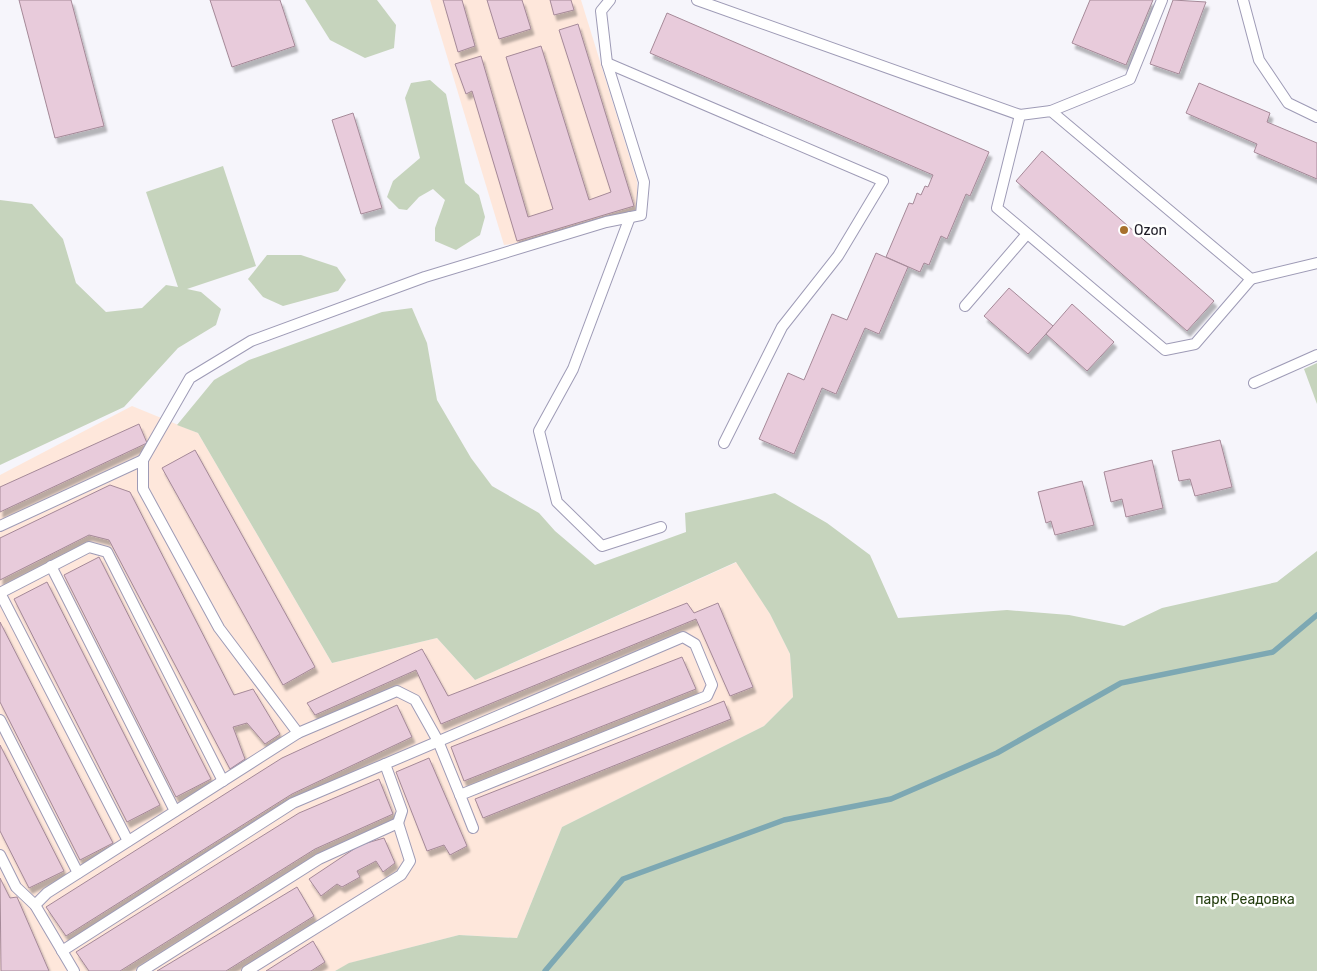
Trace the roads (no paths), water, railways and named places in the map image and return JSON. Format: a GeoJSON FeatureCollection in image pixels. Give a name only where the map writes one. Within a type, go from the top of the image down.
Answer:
{"type":"FeatureCollection","features":[{"type":"Feature","properties":{"kind":"lane"},"geometry":{"type":"LineString","coordinates":[[298,733],[219,628],[143,489],[143,460],[190,378],[251,341],[425,277],[641,215],[644,182],[606,63],[601,11],[610,0]]}},
{"type":"Feature","properties":{"kind":"lane"},"geometry":{"type":"LineString","coordinates":[[697,0],[1020,115],[1051,111],[1130,79],[1162,0]]}},
{"type":"Feature","properties":{"kind":"lane"},"geometry":{"type":"LineString","coordinates":[[1242,0],[1259,60],[1288,103],[1317,117]]}},
{"type":"Feature","properties":{"kind":"lane"},"geometry":{"type":"LineString","coordinates":[[606,63],[883,181],[838,256],[782,327],[724,443]]}},
{"type":"Feature","properties":{"kind":"lane"},"geometry":{"type":"LineString","coordinates":[[1051,111],[1251,279]]}},
{"type":"Feature","properties":{"kind":"lane"},"geometry":{"type":"LineString","coordinates":[[1020,115],[997,208],[1165,350],[1195,344],[1251,279],[1317,263]]}},
{"type":"Feature","properties":{"kind":"lane"},"geometry":{"type":"LineString","coordinates":[[630,217],[573,368],[539,432],[557,502],[602,546],[662,527]]}},
{"type":"Feature","properties":{"kind":"lane"},"geometry":{"type":"LineString","coordinates":[[965,306],[1027,234]]}},
{"type":"Feature","properties":{"kind":"lane"},"geometry":{"type":"LineString","coordinates":[[1254,383],[1317,355]]}},
{"type":"Feature","properties":{"kind":"lane"},"geometry":{"type":"LineString","coordinates":[[0,526],[143,460]]}},
{"type":"Feature","properties":{"kind":"lane"},"geometry":{"type":"LineString","coordinates":[[128,841],[0,593],[89,546],[107,552],[223,781]]}},
{"type":"Feature","properties":{"kind":"lane"},"geometry":{"type":"LineString","coordinates":[[51,566],[175,812]]}},
{"type":"Feature","properties":{"kind":"lane"},"geometry":{"type":"LineString","coordinates":[[62,951],[293,803],[682,637],[695,644],[712,686],[707,696],[460,795]]}},
{"type":"Feature","properties":{"kind":"lane"},"geometry":{"type":"LineString","coordinates":[[35,905],[47,892],[298,733],[397,691],[415,700],[438,741],[473,828]]}},
{"type":"Feature","properties":{"kind":"lane"},"geometry":{"type":"LineString","coordinates":[[0,720],[78,873]]}},
{"type":"Feature","properties":{"kind":"lane"},"geometry":{"type":"LineString","coordinates":[[247,971],[401,875],[410,861],[398,823],[402,811],[385,764]]}},
{"type":"Feature","properties":{"kind":"lane"},"geometry":{"type":"LineString","coordinates":[[142,971],[319,859],[398,823]]}},
{"type":"Feature","properties":{"kind":"lane"},"geometry":{"type":"LineString","coordinates":[[0,855],[16,887],[35,905],[74,971]]}},
{"type":"Feature","properties":{"kind":"waterway"},"geometry":{"type":"LineString","coordinates":[[545,971],[623,879],[784,820],[891,799],[997,753],[1121,683],[1273,652],[1317,615]]}},
{"type":"Feature","properties":{"kind":"place","name":"Ozon"},"geometry":{"type":"Point","coordinates":[1124,230]}},
{"type":"Feature","properties":{"kind":"park label","name":"парк Реадовка"},"geometry":{"type":"Point","coordinates":[1245,899]}}]}
